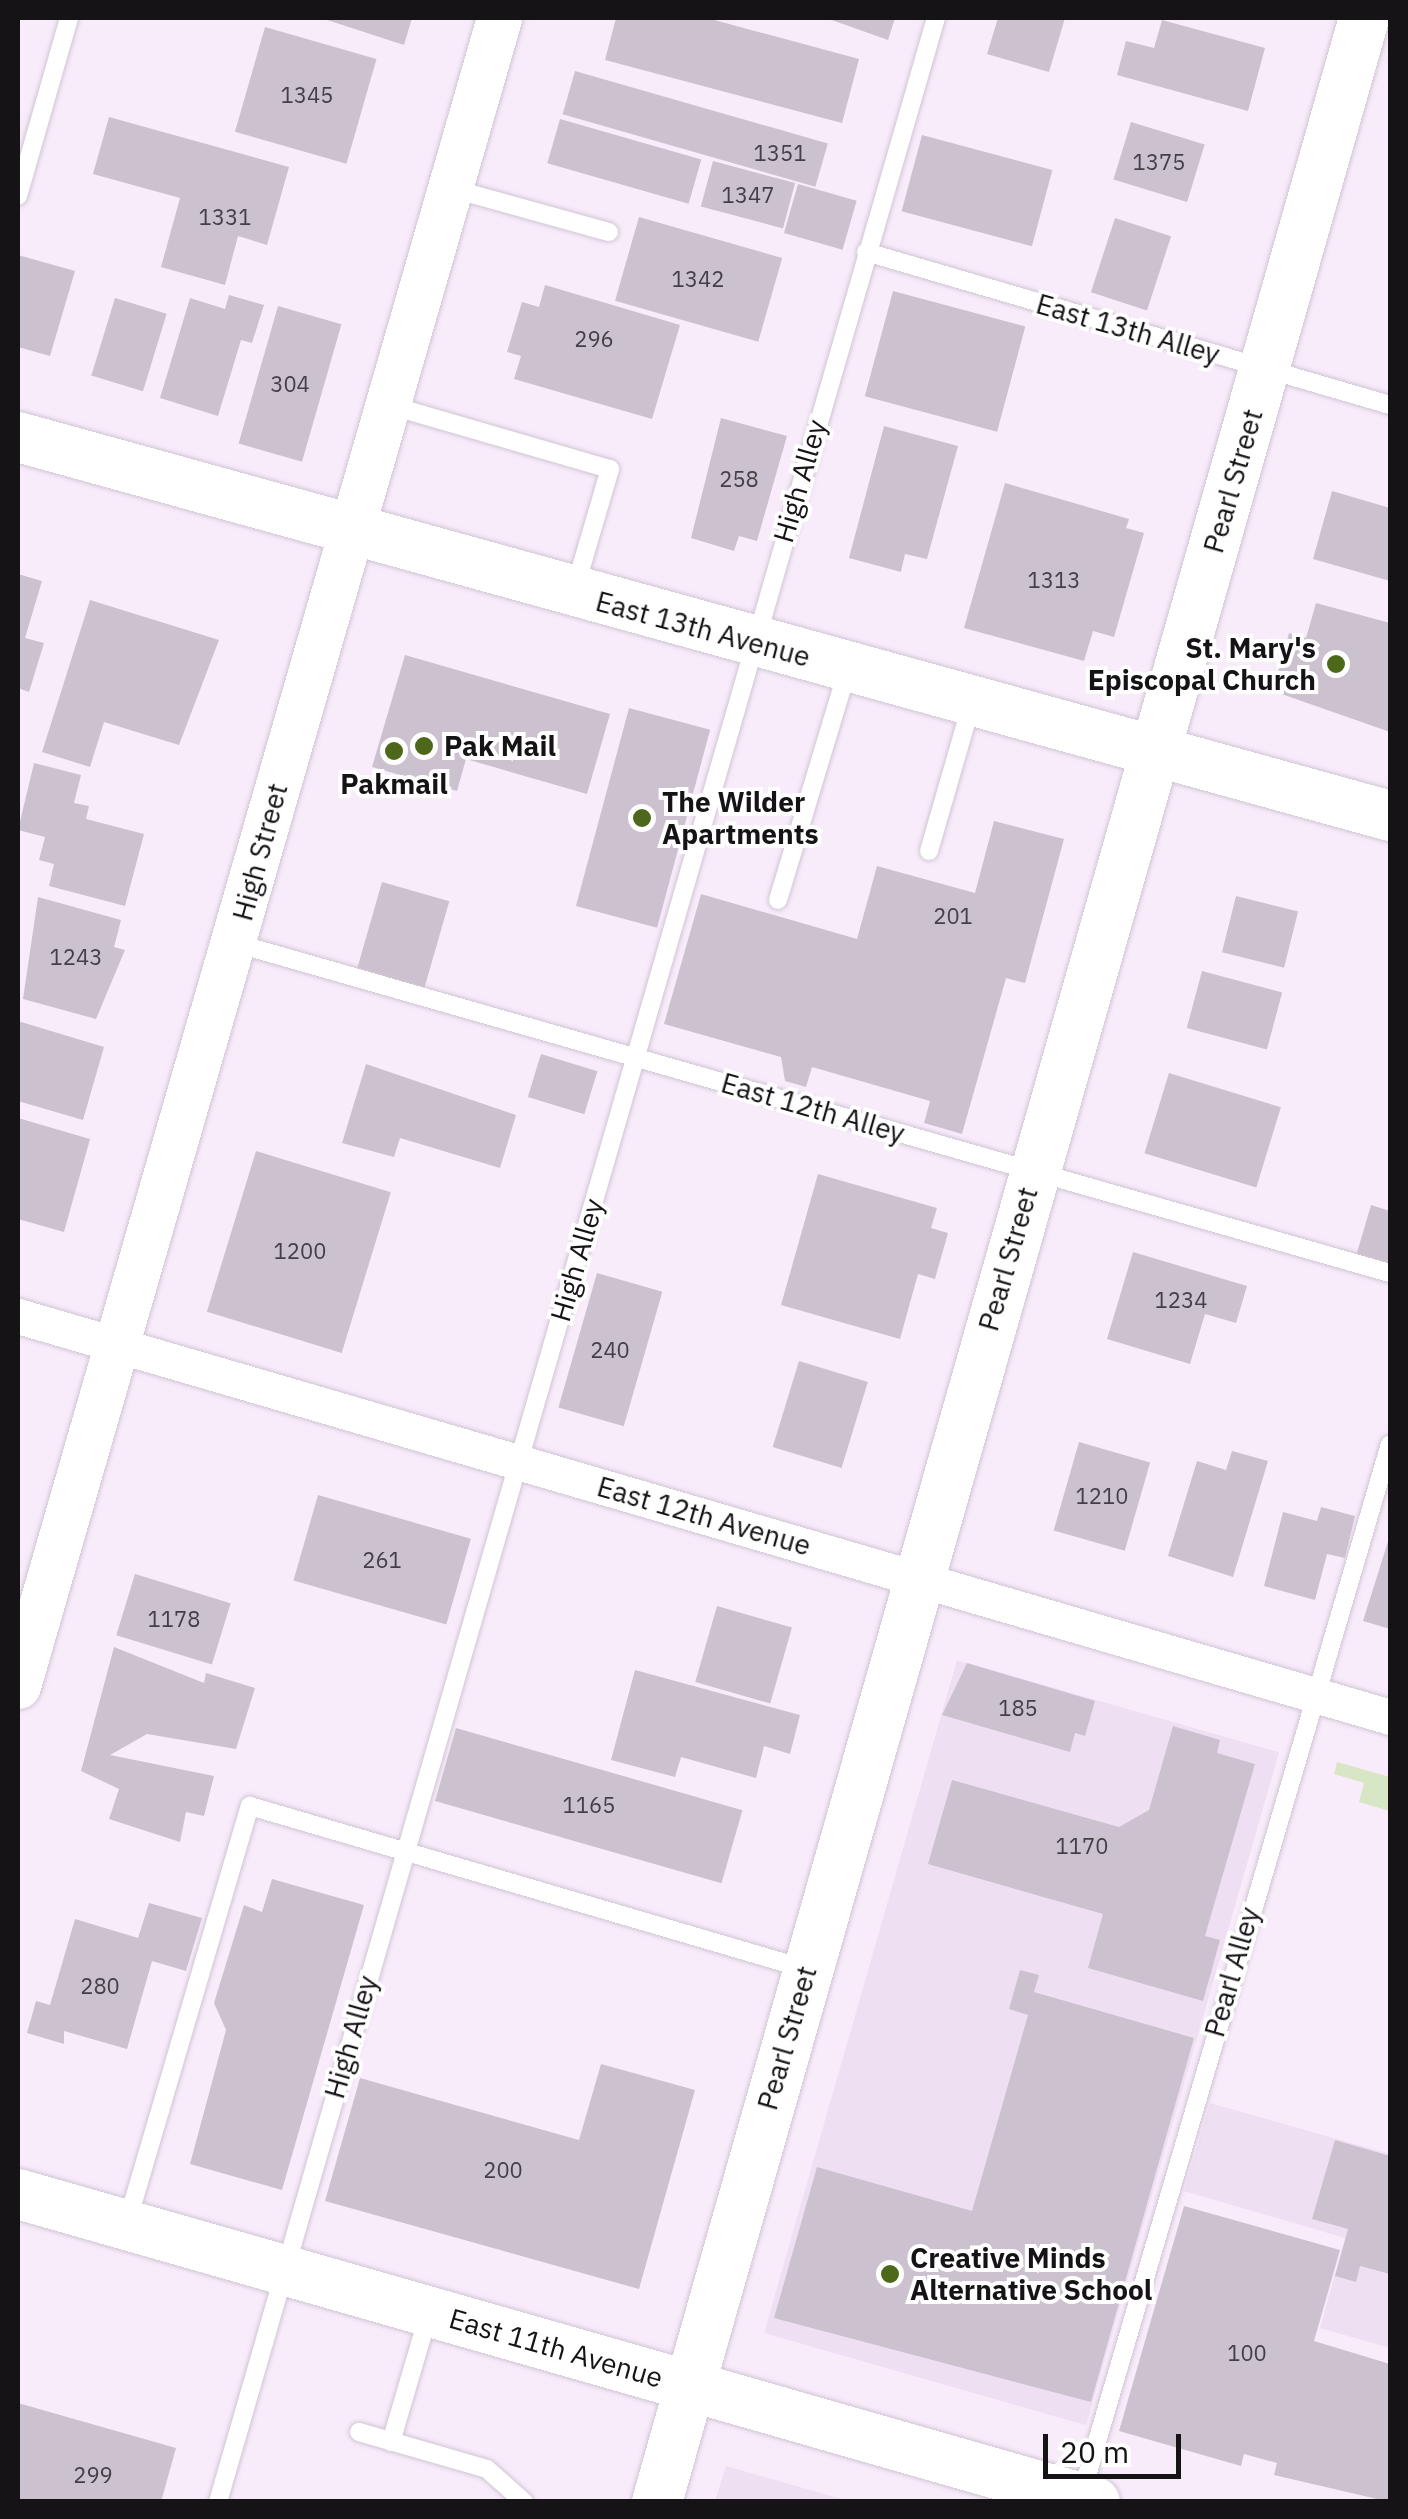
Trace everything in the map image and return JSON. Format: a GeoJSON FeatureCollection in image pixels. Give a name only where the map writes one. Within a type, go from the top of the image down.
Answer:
{"type":"FeatureCollection","features":[{"type":"Feature","properties":{"kind":"main road","name":"Pearl Street"},"geometry":{"type":"LineString","coordinates":[[657,2502],[916,1577],[1158,752],[1364,18]]}},
{"type":"Feature","properties":{"kind":"main road","name":"East 13th Avenue"},"geometry":{"type":"LineString","coordinates":[[18,436],[754,644],[1390,816]]}},
{"type":"Feature","properties":{"kind":"main road","name":"East 11th Avenue"},"geometry":{"type":"LineString","coordinates":[[18,2194],[1085,2500]]}},
{"type":"Feature","properties":{"kind":"street","name":"High Street"},"geometry":{"type":"LineString","coordinates":[[18,1686],[499,18]]}},
{"type":"Feature","properties":{"kind":"street","name":"East 12th Avenue"},"geometry":{"type":"LineString","coordinates":[[18,1316],[1390,1718]]}},
{"type":"Feature","properties":{"kind":"lane"},"geometry":{"type":"LineString","coordinates":[[18,196],[69,18]]}},
{"type":"Feature","properties":{"kind":"lane","name":"High Alley"},"geometry":{"type":"LineString","coordinates":[[218,2502],[936,18]]}},
{"type":"Feature","properties":{"kind":"lane"},"geometry":{"type":"LineString","coordinates":[[449,188],[609,232]]}},
{"type":"Feature","properties":{"kind":"lane","name":"East 13th Alley"},"geometry":{"type":"LineString","coordinates":[[866,252],[1390,405]]}},
{"type":"Feature","properties":{"kind":"lane"},"geometry":{"type":"LineString","coordinates":[[386,404],[610,469],[574,594]]}},
{"type":"Feature","properties":{"kind":"lane"},"geometry":{"type":"LineString","coordinates":[[778,900],[847,669]]}},
{"type":"Feature","properties":{"kind":"lane"},"geometry":{"type":"LineString","coordinates":[[929,851],[972,702]]}},
{"type":"Feature","properties":{"kind":"lane","name":"East 12th Alley"},"geometry":{"type":"LineString","coordinates":[[235,944],[1390,1272]]}},
{"type":"Feature","properties":{"kind":"lane","name":"Pearl Alley"},"geometry":{"type":"LineString","coordinates":[[1085,2500],[1311,1694],[1390,1444]]}},
{"type":"Feature","properties":{"kind":"lane"},"geometry":{"type":"LineString","coordinates":[[126,2226],[250,1806],[806,1970]]}},
{"type":"Feature","properties":{"kind":"lane"},"geometry":{"type":"LineString","coordinates":[[391,2442],[429,2312]]}},
{"type":"Feature","properties":{"kind":"lane"},"geometry":{"type":"LineString","coordinates":[[359,2432],[487,2470],[524,2502]]}},
{"type":"Feature","properties":{"kind":"shaded area"},"geometry":{"type":"Polygon","coordinates":[[[957,1660],[1279,1752],[1086,2425],[764,2333],[957,1660]]]}},
{"type":"Feature","properties":{"kind":"shaded area"},"geometry":{"type":"Polygon","coordinates":[[[1210,2103],[1390,2154],[1390,2348],[1320,2328],[1345,2238],[1184,2191],[1210,2103]]]}},
{"type":"Feature","properties":{"kind":"shaded area"},"geometry":{"type":"Polygon","coordinates":[[[726,2466],[849,2501],[715,2501],[726,2466]]]}},
{"type":"Feature","properties":{"kind":"green space"},"geometry":{"type":"Polygon","coordinates":[[[1337,1762],[1390,1777],[1390,1811],[1359,1802],[1364,1783],[1334,1774],[1337,1762]]]}},
{"type":"Feature","properties":{"kind":"building"},"geometry":{"type":"Polygon","coordinates":[[[321,18],[412,18],[404,45],[321,18]]]}},
{"type":"Feature","properties":{"kind":"building"},"geometry":{"type":"Polygon","coordinates":[[[616,18],[707,18],[859,59],[842,123],[605,60],[616,18]]]}},
{"type":"Feature","properties":{"kind":"building"},"geometry":{"type":"Polygon","coordinates":[[[826,18],[895,18],[888,40],[826,18]]]}},
{"type":"Feature","properties":{"kind":"building"},"geometry":{"type":"Polygon","coordinates":[[[998,18],[1065,18],[1049,72],[987,54],[998,18]]]}},
{"type":"Feature","properties":{"kind":"building"},"geometry":{"type":"Polygon","coordinates":[[[1162,20],[1265,48],[1248,111],[1117,75],[1126,41],[1154,48],[1162,20]]]}},
{"type":"Feature","properties":{"kind":"building"},"geometry":{"type":"Polygon","coordinates":[[[265,27],[377,59],[346,164],[235,132],[265,27]]]}},
{"type":"Feature","properties":{"kind":"building"},"geometry":{"type":"Polygon","coordinates":[[[575,71],[828,143],[815,187],[563,114],[575,71]]]}},
{"type":"Feature","properties":{"kind":"building"},"geometry":{"type":"Polygon","coordinates":[[[109,117],[289,167],[267,245],[238,236],[225,285],[161,267],[180,198],[93,174],[109,117]]]}},
{"type":"Feature","properties":{"kind":"building"},"geometry":{"type":"Polygon","coordinates":[[[560,119],[701,160],[689,204],[547,163],[560,119]]]}},
{"type":"Feature","properties":{"kind":"building"},"geometry":{"type":"Polygon","coordinates":[[[1131,122],[1205,145],[1187,202],[1113,179],[1131,122]]]}},
{"type":"Feature","properties":{"kind":"building"},"geometry":{"type":"Polygon","coordinates":[[[922,135],[1052,170],[1032,246],[902,211],[922,135]]]}},
{"type":"Feature","properties":{"kind":"building"},"geometry":{"type":"Polygon","coordinates":[[[713,161],[795,183],[783,228],[701,206],[713,161]]]}},
{"type":"Feature","properties":{"kind":"building"},"geometry":{"type":"Polygon","coordinates":[[[798,184],[857,201],[843,250],[784,233],[798,184]]]}},
{"type":"Feature","properties":{"kind":"building"},"geometry":{"type":"Polygon","coordinates":[[[639,217],[782,258],[758,342],[615,301],[639,217]]]}},
{"type":"Feature","properties":{"kind":"building"},"geometry":{"type":"Polygon","coordinates":[[[1115,218],[1171,236],[1147,310],[1091,292],[1115,218]]]}},
{"type":"Feature","properties":{"kind":"building"},"geometry":{"type":"Polygon","coordinates":[[[18,255],[75,271],[50,356],[18,347],[18,255]]]}},
{"type":"Feature","properties":{"kind":"building"},"geometry":{"type":"Polygon","coordinates":[[[545,285],[680,325],[652,419],[514,379],[521,356],[507,352],[522,302],[539,307],[545,285]]]}},
{"type":"Feature","properties":{"kind":"building"},"geometry":{"type":"Polygon","coordinates":[[[893,291],[1025,326],[997,432],[865,396],[893,291]]]}},
{"type":"Feature","properties":{"kind":"building"},"geometry":{"type":"Polygon","coordinates":[[[229,295],[264,305],[252,343],[241,340],[218,416],[160,398],[190,298],[225,309],[229,295]]]}},
{"type":"Feature","properties":{"kind":"building"},"geometry":{"type":"Polygon","coordinates":[[[115,298],[167,314],[143,391],[91,375],[115,298]]]}},
{"type":"Feature","properties":{"kind":"building"},"geometry":{"type":"Polygon","coordinates":[[[278,306],[341,324],[302,462],[239,443],[278,306]]]}},
{"type":"Feature","properties":{"kind":"building"},"geometry":{"type":"Polygon","coordinates":[[[721,418],[787,436],[757,541],[739,536],[734,551],[691,538],[721,418]]]}},
{"type":"Feature","properties":{"kind":"building"},"geometry":{"type":"Polygon","coordinates":[[[884,426],[958,446],[927,559],[905,554],[901,572],[849,558],[884,426]]]}},
{"type":"Feature","properties":{"kind":"building"},"geometry":{"type":"Polygon","coordinates":[[[1005,483],[1129,519],[1126,528],[1144,533],[1114,637],[1093,631],[1084,661],[964,628],[1005,483]]]}},
{"type":"Feature","properties":{"kind":"building","name":"St. Mary's Episcopal Church"},"geometry":{"type":"Polygon","coordinates":[[[1332,491],[1390,508],[1390,581],[1313,559],[1332,491]]]}},
{"type":"Feature","properties":{"kind":"building"},"geometry":{"type":"Polygon","coordinates":[[[18,574],[42,581],[25,638],[44,643],[29,692],[18,688],[18,574]]]}},
{"type":"Feature","properties":{"kind":"building"},"geometry":{"type":"Polygon","coordinates":[[[90,600],[219,640],[179,745],[104,722],[90,767],[42,752],[90,600]]]}},
{"type":"Feature","properties":{"kind":"building","name":"St. Mary's Episcopal Church"},"geometry":{"type":"Polygon","coordinates":[[[1316,603],[1390,623],[1390,732],[1273,691],[1289,633],[1306,638],[1316,603]]]}},
{"type":"Feature","properties":{"kind":"building"},"geometry":{"type":"Polygon","coordinates":[[[405,655],[610,714],[587,794],[466,759],[457,791],[372,767],[405,655]]]}},
{"type":"Feature","properties":{"kind":"building","name":"The Wilder Apartments"},"geometry":{"type":"Polygon","coordinates":[[[629,708],[710,730],[657,928],[576,906],[629,708]]]}},
{"type":"Feature","properties":{"kind":"building"},"geometry":{"type":"Polygon","coordinates":[[[34,763],[81,775],[74,803],[89,806],[86,819],[144,834],[125,906],[49,886],[54,864],[39,860],[45,837],[18,830],[34,763]]]}},
{"type":"Feature","properties":{"kind":"building"},"geometry":{"type":"Polygon","coordinates":[[[994,821],[1064,839],[1025,983],[1006,978],[962,1134],[924,1123],[930,1101],[812,1067],[806,1087],[785,1081],[781,1057],[664,1024],[701,894],[857,939],[877,866],[975,893],[994,821]]]}},
{"type":"Feature","properties":{"kind":"building"},"geometry":{"type":"Polygon","coordinates":[[[382,882],[449,901],[424,988],[357,969],[382,882]]]}},
{"type":"Feature","properties":{"kind":"building"},"geometry":{"type":"Polygon","coordinates":[[[1236,896],[1298,911],[1284,968],[1222,952],[1236,896]]]}},
{"type":"Feature","properties":{"kind":"building"},"geometry":{"type":"Polygon","coordinates":[[[38,897],[121,920],[114,947],[125,950],[96,1019],[23,999],[38,897]]]}},
{"type":"Feature","properties":{"kind":"building"},"geometry":{"type":"Polygon","coordinates":[[[1202,971],[1282,992],[1267,1049],[1187,1028],[1202,971]]]}},
{"type":"Feature","properties":{"kind":"building"},"geometry":{"type":"Polygon","coordinates":[[[18,1021],[104,1047],[83,1120],[18,1101],[18,1021]]]}},
{"type":"Feature","properties":{"kind":"building"},"geometry":{"type":"Polygon","coordinates":[[[541,1054],[597,1071],[584,1114],[528,1097],[541,1054]]]}},
{"type":"Feature","properties":{"kind":"building"},"geometry":{"type":"Polygon","coordinates":[[[366,1064],[516,1115],[500,1168],[400,1138],[394,1157],[342,1143],[366,1064]]]}},
{"type":"Feature","properties":{"kind":"building"},"geometry":{"type":"Polygon","coordinates":[[[1169,1073],[1281,1107],[1256,1188],[1144,1153],[1169,1073]]]}},
{"type":"Feature","properties":{"kind":"building"},"geometry":{"type":"Polygon","coordinates":[[[18,1118],[90,1139],[64,1232],[18,1219],[18,1118]]]}},
{"type":"Feature","properties":{"kind":"building"},"geometry":{"type":"Polygon","coordinates":[[[256,1151],[391,1192],[342,1353],[207,1312],[256,1151]]]}},
{"type":"Feature","properties":{"kind":"building"},"geometry":{"type":"Polygon","coordinates":[[[818,1174],[937,1208],[931,1228],[948,1233],[935,1279],[918,1274],[900,1339],[781,1305],[818,1174]]]}},
{"type":"Feature","properties":{"kind":"building"},"geometry":{"type":"Polygon","coordinates":[[[1371,1205],[1390,1211],[1390,1266],[1356,1256],[1371,1205]]]}},
{"type":"Feature","properties":{"kind":"building"},"geometry":{"type":"Polygon","coordinates":[[[1133,1252],[1247,1286],[1236,1323],[1205,1314],[1190,1364],[1107,1339],[1133,1252]]]}},
{"type":"Feature","properties":{"kind":"building"},"geometry":{"type":"Polygon","coordinates":[[[597,1273],[662,1292],[624,1426],[558,1408],[597,1273]]]}},
{"type":"Feature","properties":{"kind":"building"},"geometry":{"type":"Polygon","coordinates":[[[799,1361],[868,1382],[842,1468],[773,1447],[799,1361]]]}},
{"type":"Feature","properties":{"kind":"building"},"geometry":{"type":"Polygon","coordinates":[[[1079,1442],[1150,1462],[1125,1551],[1054,1530],[1079,1442]]]}},
{"type":"Feature","properties":{"kind":"building"},"geometry":{"type":"Polygon","coordinates":[[[1232,1451],[1268,1461],[1233,1577],[1168,1556],[1197,1461],[1226,1470],[1232,1451]]]}},
{"type":"Feature","properties":{"kind":"building"},"geometry":{"type":"Polygon","coordinates":[[[318,1495],[471,1539],[446,1624],[293,1581],[318,1495]]]}},
{"type":"Feature","properties":{"kind":"building"},"geometry":{"type":"Polygon","coordinates":[[[1321,1507],[1355,1516],[1345,1558],[1327,1554],[1315,1600],[1264,1586],[1283,1512],[1317,1521],[1321,1507]]]}},
{"type":"Feature","properties":{"kind":"building"},"geometry":{"type":"Polygon","coordinates":[[[1390,1535],[1390,1629],[1363,1621],[1390,1535]]]}},
{"type":"Feature","properties":{"kind":"building"},"geometry":{"type":"Polygon","coordinates":[[[135,1574],[231,1603],[212,1664],[116,1635],[135,1574]]]}},
{"type":"Feature","properties":{"kind":"building"},"geometry":{"type":"Polygon","coordinates":[[[717,1606],[792,1627],[770,1703],[695,1682],[717,1606]]]}},
{"type":"Feature","properties":{"kind":"building"},"geometry":{"type":"Polygon","coordinates":[[[114,1647],[204,1683],[206,1673],[255,1688],[236,1749],[147,1734],[110,1755],[214,1776],[204,1816],[186,1812],[180,1842],[109,1819],[119,1789],[81,1771],[114,1647]]]}},
{"type":"Feature","properties":{"kind":"building"},"geometry":{"type":"Polygon","coordinates":[[[967,1663],[1095,1701],[1085,1736],[1075,1733],[1070,1752],[942,1715],[967,1663]]]}},
{"type":"Feature","properties":{"kind":"building"},"geometry":{"type":"Polygon","coordinates":[[[635,1670],[800,1715],[790,1754],[764,1746],[756,1778],[681,1757],[675,1777],[611,1760],[635,1670]]]}},
{"type":"Feature","properties":{"kind":"building"},"geometry":{"type":"Polygon","coordinates":[[[1173,1726],[1220,1740],[1217,1753],[1255,1764],[1205,1936],[1220,1940],[1203,2001],[1088,1968],[1103,1914],[928,1864],[952,1780],[1119,1827],[1149,1810],[1173,1726]]]}},
{"type":"Feature","properties":{"kind":"building"},"geometry":{"type":"Polygon","coordinates":[[[456,1728],[742,1810],[722,1883],[435,1801],[456,1728]]]}},
{"type":"Feature","properties":{"kind":"building"},"geometry":{"type":"Polygon","coordinates":[[[272,1879],[364,1905],[282,2190],[190,2164],[226,2030],[214,2003],[244,1905],[262,1912],[272,1879]]]}},
{"type":"Feature","properties":{"kind":"building"},"geometry":{"type":"Polygon","coordinates":[[[149,1903],[202,1918],[186,1971],[152,1961],[127,2049],[64,2031],[64,2044],[27,2033],[36,2001],[50,2005],[75,1919],[138,1938],[149,1903]]]}},
{"type":"Feature","properties":{"kind":"building"},"geometry":{"type":"Polygon","coordinates":[[[1020,1970],[1039,1975],[1034,1992],[1194,2038],[1091,2402],[774,2318],[817,2167],[972,2211],[1028,2015],[1009,2009],[1020,1970]]]}},
{"type":"Feature","properties":{"kind":"building"},"geometry":{"type":"Polygon","coordinates":[[[601,2064],[695,2090],[639,2289],[325,2201],[360,2078],[579,2140],[601,2064]]]}},
{"type":"Feature","properties":{"kind":"building"},"geometry":{"type":"Polygon","coordinates":[[[1335,2140],[1390,2156],[1390,2274],[1360,2266],[1356,2282],[1335,2276],[1348,2229],[1312,2219],[1335,2140]]]}},
{"type":"Feature","properties":{"kind":"building"},"geometry":{"type":"Polygon","coordinates":[[[1184,2206],[1340,2250],[1314,2341],[1390,2364],[1390,2502],[1274,2475],[1277,2463],[1244,2454],[1241,2466],[1119,2431],[1184,2206]]]}},
{"type":"Feature","properties":{"kind":"building"},"geometry":{"type":"Polygon","coordinates":[[[18,2403],[176,2448],[161,2502],[18,2502],[18,2403]]]}},
{"type":"Feature","properties":{"kind":"place","name":"St. Mary's Episcopal Church"},"geometry":{"type":"Point","coordinates":[1336,664]}},
{"type":"Feature","properties":{"kind":"place","name":"Pak Mail"},"geometry":{"type":"Point","coordinates":[424,746]}},
{"type":"Feature","properties":{"kind":"place","name":"Pakmail"},"geometry":{"type":"Point","coordinates":[394,751]}},
{"type":"Feature","properties":{"kind":"place","name":"The Wilder Apartments"},"geometry":{"type":"Point","coordinates":[642,818]}},
{"type":"Feature","properties":{"kind":"place","name":"Creative Minds Alternative School"},"geometry":{"type":"Point","coordinates":[890,2274]}}]}
